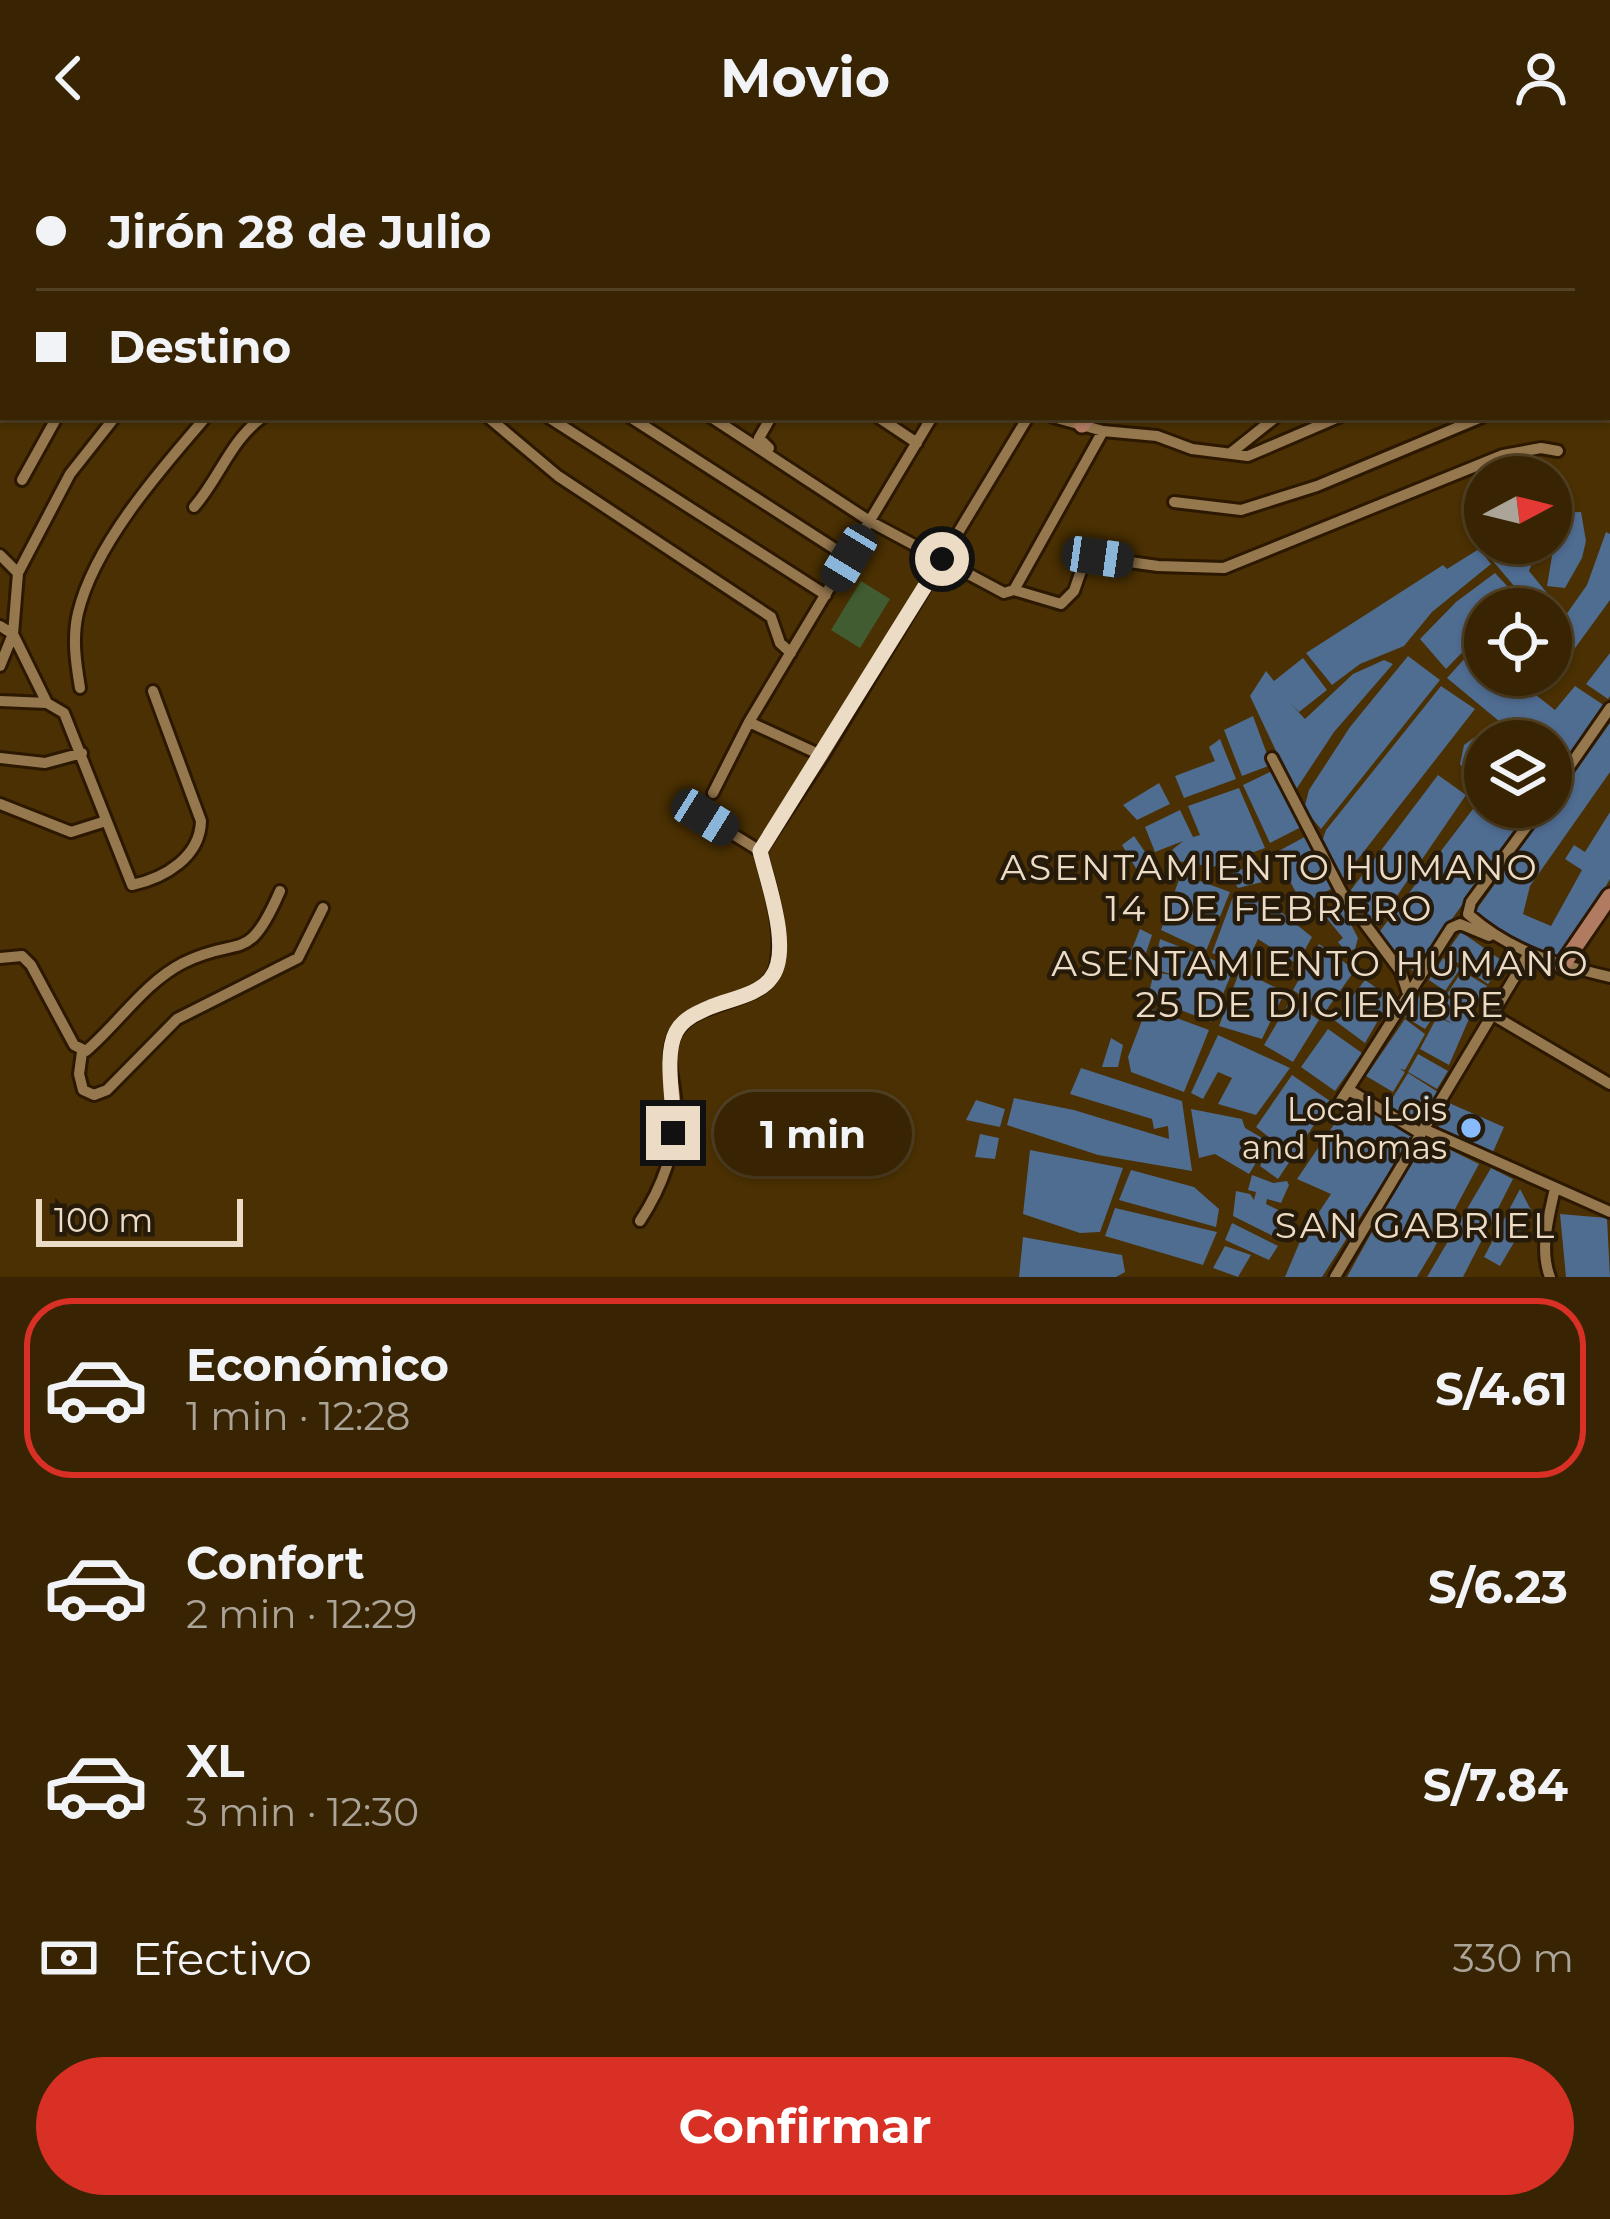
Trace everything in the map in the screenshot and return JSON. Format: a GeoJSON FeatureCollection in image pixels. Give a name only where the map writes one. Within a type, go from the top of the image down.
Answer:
{"type":"FeatureCollection","features":[{"type":"Feature","properties":{"kind":"street"},"geometry":{"type":"LineString","coordinates":[[22,479],[55,420]]}},
{"type":"Feature","properties":{"kind":"street"},"geometry":{"type":"LineString","coordinates":[[0,666],[13,634],[18,573],[70,474],[113,420]]}},
{"type":"Feature","properties":{"kind":"street"},"geometry":{"type":"LineString","coordinates":[[80,688],[74,636],[79,608],[108,547],[164,466],[203,420]]}},
{"type":"Feature","properties":{"kind":"street"},"geometry":{"type":"LineString","coordinates":[[194,507],[259,420]]}},
{"type":"Feature","properties":{"kind":"street"},"geometry":{"type":"LineString","coordinates":[[491,420],[558,476],[771,616],[780,643],[791,653]]}},
{"type":"Feature","properties":{"kind":"street"},"geometry":{"type":"LineString","coordinates":[[553,420],[826,596]]}},
{"type":"Feature","properties":{"kind":"street"},"geometry":{"type":"LineString","coordinates":[[636,420],[849,558]]}},
{"type":"Feature","properties":{"kind":"street"},"geometry":{"type":"LineString","coordinates":[[716,420],[871,522],[996,590],[1014,590],[1052,604],[1065,602],[1084,562],[1094,557],[1223,568],[1503,455],[1541,448],[1558,451]]}},
{"type":"Feature","properties":{"kind":"street"},"geometry":{"type":"LineString","coordinates":[[769,420],[759,438],[778,457]]}},
{"type":"Feature","properties":{"kind":"street"},"geometry":{"type":"LineString","coordinates":[[882,420],[917,443]]}},
{"type":"Feature","properties":{"kind":"street"},"geometry":{"type":"LineString","coordinates":[[713,794],[749,722],[930,420]]}},
{"type":"Feature","properties":{"kind":"street"},"geometry":{"type":"LineString","coordinates":[[760,851],[823,756],[1026,420]]}},
{"type":"Feature","properties":{"kind":"street"},"geometry":{"type":"LineString","coordinates":[[1222,454],[1235,451],[1272,420]]}},
{"type":"Feature","properties":{"kind":"street"},"geometry":{"type":"LineString","coordinates":[[1085,421],[1103,431],[1157,436],[1222,454],[1248,456],[1332,420]]}},
{"type":"Feature","properties":{"kind":"street"},"geometry":{"type":"LineString","coordinates":[[1174,502],[1241,510],[1317,486],[1475,420]]}},
{"type":"Feature","properties":{"kind":"street"},"geometry":{"type":"LineString","coordinates":[[1014,590],[1103,431]]}},
{"type":"Feature","properties":{"kind":"street"},"geometry":{"type":"LineString","coordinates":[[0,555],[18,573]]}},
{"type":"Feature","properties":{"kind":"street"},"geometry":{"type":"LineString","coordinates":[[0,626],[13,634],[47,703]]}},
{"type":"Feature","properties":{"kind":"street"},"geometry":{"type":"LineString","coordinates":[[0,701],[47,703],[64,713],[129,882],[138,885],[185,861],[201,835],[201,821],[153,691]]}},
{"type":"Feature","properties":{"kind":"street"},"geometry":{"type":"LineString","coordinates":[[1572,763],[1610,708]]}},
{"type":"Feature","properties":{"kind":"street"},"geometry":{"type":"LineString","coordinates":[[749,722],[823,756]]}},
{"type":"Feature","properties":{"kind":"street"},"geometry":{"type":"LineString","coordinates":[[0,758],[45,763],[82,753]]}},
{"type":"Feature","properties":{"kind":"street"},"geometry":{"type":"LineString","coordinates":[[1272,758],[1342,893],[1401,972],[1410,1000]]}},
{"type":"Feature","properties":{"kind":"street"},"geometry":{"type":"LineString","coordinates":[[0,804],[39,816],[61,831],[106,821]]}},
{"type":"Feature","properties":{"kind":"street"},"geometry":{"type":"LineString","coordinates":[[640,1221],[670,1166],[676,1100],[670,1045],[678,1027],[690,1016],[758,988],[777,967],[774,897],[760,851],[705,817]]}},
{"type":"Feature","properties":{"kind":"street"},"geometry":{"type":"LineString","coordinates":[[1496,938],[1468,914],[1471,902],[1526,828]]}},
{"type":"Feature","properties":{"kind":"street"},"geometry":{"type":"LineString","coordinates":[[280,891],[263,929],[239,947],[182,963],[82,1052],[83,1090],[94,1095],[106,1090],[177,1018],[298,958],[323,908]]}},
{"type":"Feature","properties":{"kind":"street"},"geometry":{"type":"LineString","coordinates":[[1562,966],[1610,896]]}},
{"type":"Feature","properties":{"kind":"street"},"geometry":{"type":"LineString","coordinates":[[1340,1102],[1410,1000],[1451,928],[1460,924],[1528,956],[1610,977]]}},
{"type":"Feature","properties":{"kind":"street"},"geometry":{"type":"LineString","coordinates":[[0,958],[22,956],[31,965],[82,1052]]}},
{"type":"Feature","properties":{"kind":"street"},"geometry":{"type":"LineString","coordinates":[[1335,1277],[1528,956]]}},
{"type":"Feature","properties":{"kind":"street"},"geometry":{"type":"LineString","coordinates":[[1491,1014],[1610,1084]]}},
{"type":"Feature","properties":{"kind":"street"},"geometry":{"type":"LineString","coordinates":[[1348,1090],[1423,1132],[1609,1215]]}},
{"type":"Feature","properties":{"kind":"street"},"geometry":{"type":"LineString","coordinates":[[1550,1277],[1545,1265],[1546,1229],[1555,1188]]}},
{"type":"Feature","properties":{"kind":"green space"},"geometry":{"type":"Polygon","coordinates":[[[861,581],[890,599],[860,648],[831,630],[861,581]]]}},
{"type":"Feature","properties":{"kind":"building"},"geometry":{"type":"Polygon","coordinates":[[[1572,512],[1581,512],[1586,541],[1582,558],[1565,588],[1547,586],[1551,564],[1572,564],[1572,512]]]}},
{"type":"Feature","properties":{"kind":"building"},"geometry":{"type":"Polygon","coordinates":[[[1606,532],[1610,534],[1610,600],[1572,652],[1572,606],[1587,585],[1606,532]]]}},
{"type":"Feature","properties":{"kind":"building"},"geometry":{"type":"Polygon","coordinates":[[[1464,558],[1464,564],[1491,564],[1432,612],[1404,646],[1360,664],[1332,685],[1306,653],[1443,565],[1447,569],[1464,558]]]}},
{"type":"Feature","properties":{"kind":"building"},"geometry":{"type":"Polygon","coordinates":[[[1495,564],[1532,564],[1529,571],[1543,588],[1516,588],[1495,564]]]}},
{"type":"Feature","properties":{"kind":"building"},"geometry":{"type":"Polygon","coordinates":[[[1495,573],[1509,588],[1475,588],[1495,573]]]}},
{"type":"Feature","properties":{"kind":"building"},"geometry":{"type":"Polygon","coordinates":[[[1464,596],[1464,651],[1446,669],[1420,639],[1464,596]]]}},
{"type":"Feature","properties":{"kind":"building"},"geometry":{"type":"Polygon","coordinates":[[[1610,653],[1610,696],[1608,699],[1586,684],[1610,653]]]}},
{"type":"Feature","properties":{"kind":"building"},"geometry":{"type":"Polygon","coordinates":[[[1408,656],[1440,680],[1321,829],[1304,809],[1309,790],[1350,727],[1408,656]]]}},
{"type":"Feature","properties":{"kind":"building"},"geometry":{"type":"Polygon","coordinates":[[[1303,658],[1327,690],[1299,712],[1288,701],[1305,719],[1353,674],[1384,660],[1393,664],[1334,732],[1295,791],[1250,696],[1266,671],[1274,681],[1303,658]]]}},
{"type":"Feature","properties":{"kind":"building"},"geometry":{"type":"Polygon","coordinates":[[[1464,659],[1464,692],[1447,678],[1464,659]]]}},
{"type":"Feature","properties":{"kind":"building"},"geometry":{"type":"Polygon","coordinates":[[[1441,686],[1475,709],[1340,882],[1322,841],[1441,686]]]}},
{"type":"Feature","properties":{"kind":"building"},"geometry":{"type":"Polygon","coordinates":[[[1575,686],[1605,706],[1572,751],[1572,720],[1498,720],[1469,696],[1537,696],[1555,710],[1572,696],[1575,686]]]}},
{"type":"Feature","properties":{"kind":"building"},"geometry":{"type":"Polygon","coordinates":[[[1253,716],[1271,765],[1242,776],[1224,730],[1253,716]]]}},
{"type":"Feature","properties":{"kind":"building"},"geometry":{"type":"Polygon","coordinates":[[[1610,723],[1610,772],[1572,826],[1572,776],[1610,723]]]}},
{"type":"Feature","properties":{"kind":"building"},"geometry":{"type":"Polygon","coordinates":[[[1220,739],[1236,779],[1184,798],[1175,776],[1215,761],[1209,747],[1220,739]]]}},
{"type":"Feature","properties":{"kind":"building"},"geometry":{"type":"Polygon","coordinates":[[[1274,770],[1303,826],[1270,843],[1243,785],[1274,770]]]}},
{"type":"Feature","properties":{"kind":"building"},"geometry":{"type":"Polygon","coordinates":[[[1438,775],[1464,794],[1373,931],[1351,890],[1438,775]]]}},
{"type":"Feature","properties":{"kind":"building"},"geometry":{"type":"Polygon","coordinates":[[[1159,783],[1170,804],[1137,820],[1123,805],[1159,783]]]}},
{"type":"Feature","properties":{"kind":"building"},"geometry":{"type":"Polygon","coordinates":[[[1239,788],[1265,848],[1213,867],[1178,861],[1172,850],[1183,841],[1155,852],[1145,827],[1180,810],[1193,837],[1200,835],[1188,806],[1239,788]]]}},
{"type":"Feature","properties":{"kind":"building"},"geometry":{"type":"Polygon","coordinates":[[[1610,812],[1610,879],[1561,962],[1511,945],[1474,913],[1535,828],[1571,828],[1530,886],[1523,914],[1551,926],[1582,870],[1565,859],[1574,845],[1585,852],[1610,812]]]}},
{"type":"Feature","properties":{"kind":"building"},"geometry":{"type":"Polygon","coordinates":[[[1464,821],[1464,828],[1517,828],[1414,972],[1377,935],[1464,821]]]}},
{"type":"Feature","properties":{"kind":"building"},"geometry":{"type":"Polygon","coordinates":[[[1310,834],[1335,887],[1302,904],[1275,853],[1310,834]]]}},
{"type":"Feature","properties":{"kind":"building"},"geometry":{"type":"Polygon","coordinates":[[[1134,836],[1152,862],[1137,870],[1122,845],[1134,836]]]}},
{"type":"Feature","properties":{"kind":"building"},"geometry":{"type":"Polygon","coordinates":[[[1254,864],[1262,882],[1238,888],[1230,874],[1254,864]]]}},
{"type":"Feature","properties":{"kind":"building"},"geometry":{"type":"Polygon","coordinates":[[[1181,874],[1230,892],[1206,951],[1161,930],[1181,874]]]}},
{"type":"Feature","properties":{"kind":"building"},"geometry":{"type":"Polygon","coordinates":[[[1234,894],[1270,903],[1312,937],[1297,964],[1258,939],[1246,964],[1212,953],[1234,894]]]}},
{"type":"Feature","properties":{"kind":"building"},"geometry":{"type":"Polygon","coordinates":[[[1340,903],[1358,938],[1355,949],[1346,952],[1338,942],[1343,938],[1324,915],[1340,903]]]}},
{"type":"Feature","properties":{"kind":"building"},"geometry":{"type":"Polygon","coordinates":[[[1140,929],[1152,935],[1143,962],[1128,959],[1140,929]]]}},
{"type":"Feature","properties":{"kind":"building"},"geometry":{"type":"Polygon","coordinates":[[[1461,932],[1504,962],[1488,984],[1445,954],[1461,932]]]}},
{"type":"Feature","properties":{"kind":"building"},"geometry":{"type":"Polygon","coordinates":[[[1160,939],[1234,968],[1211,1022],[1148,997],[1154,972],[1177,976],[1154,969],[1160,939]]]}},
{"type":"Feature","properties":{"kind":"building"},"geometry":{"type":"Polygon","coordinates":[[[1319,944],[1355,970],[1325,1012],[1293,990],[1319,944]]]}},
{"type":"Feature","properties":{"kind":"building"},"geometry":{"type":"Polygon","coordinates":[[[1443,958],[1460,969],[1445,991],[1429,980],[1443,958]]]}},
{"type":"Feature","properties":{"kind":"building"},"geometry":{"type":"Polygon","coordinates":[[[1240,970],[1285,992],[1262,1039],[1219,1026],[1240,970]]]}},
{"type":"Feature","properties":{"kind":"building"},"geometry":{"type":"Polygon","coordinates":[[[1462,971],[1487,986],[1472,1009],[1447,994],[1462,971]]]}},
{"type":"Feature","properties":{"kind":"building"},"geometry":{"type":"Polygon","coordinates":[[[1365,980],[1391,998],[1365,1043],[1334,1020],[1365,980]]]}},
{"type":"Feature","properties":{"kind":"building"},"geometry":{"type":"Polygon","coordinates":[[[1423,991],[1442,1004],[1425,1029],[1405,1017],[1423,991]]]}},
{"type":"Feature","properties":{"kind":"building"},"geometry":{"type":"Polygon","coordinates":[[[1448,998],[1472,1012],[1449,1065],[1420,1049],[1437,1017],[1453,1024],[1438,1015],[1448,998]]]}},
{"type":"Feature","properties":{"kind":"building"},"geometry":{"type":"Polygon","coordinates":[[[1290,1001],[1319,1020],[1293,1062],[1264,1045],[1290,1001]]]}},
{"type":"Feature","properties":{"kind":"building"},"geometry":{"type":"Polygon","coordinates":[[[1147,1007],[1209,1030],[1184,1092],[1131,1072],[1128,1057],[1147,1007]]]}},
{"type":"Feature","properties":{"kind":"building"},"geometry":{"type":"Polygon","coordinates":[[[1405,1019],[1425,1034],[1405,1070],[1400,1069],[1405,1072],[1393,1092],[1366,1076],[1405,1019]]]}},
{"type":"Feature","properties":{"kind":"building"},"geometry":{"type":"Polygon","coordinates":[[[1328,1029],[1362,1053],[1335,1091],[1301,1067],[1328,1029]]]}},
{"type":"Feature","properties":{"kind":"building"},"geometry":{"type":"Polygon","coordinates":[[[1218,1035],[1290,1068],[1256,1115],[1218,1104],[1232,1078],[1218,1072],[1203,1099],[1191,1093],[1218,1035]]]}},
{"type":"Feature","properties":{"kind":"building"},"geometry":{"type":"Polygon","coordinates":[[[1111,1038],[1123,1045],[1118,1067],[1102,1067],[1111,1038]]]}},
{"type":"Feature","properties":{"kind":"building"},"geometry":{"type":"Polygon","coordinates":[[[1418,1054],[1448,1071],[1437,1089],[1408,1072],[1418,1054]]]}},
{"type":"Feature","properties":{"kind":"building"},"geometry":{"type":"Polygon","coordinates":[[[1081,1068],[1182,1101],[1192,1171],[1098,1155],[1007,1125],[1014,1098],[1074,1110],[1169,1139],[1168,1126],[1154,1129],[1152,1119],[1070,1094],[1081,1068]]]}},
{"type":"Feature","properties":{"kind":"building"},"geometry":{"type":"Polygon","coordinates":[[[1408,1073],[1438,1092],[1418,1126],[1387,1107],[1408,1073]]]}},
{"type":"Feature","properties":{"kind":"building"},"geometry":{"type":"Polygon","coordinates":[[[1292,1075],[1330,1101],[1278,1179],[1260,1166],[1274,1141],[1256,1127],[1292,1075]]]}},
{"type":"Feature","properties":{"kind":"building"},"geometry":{"type":"Polygon","coordinates":[[[1352,1098],[1413,1135],[1322,1277],[1285,1277],[1301,1239],[1331,1194],[1297,1179],[1352,1098]]]}},
{"type":"Feature","properties":{"kind":"building"},"geometry":{"type":"Polygon","coordinates":[[[976,1100],[1005,1109],[1000,1127],[966,1120],[976,1100]]]}},
{"type":"Feature","properties":{"kind":"building","name":"Local Lois and Thomas"},"geometry":{"type":"Polygon","coordinates":[[[1449,1103],[1504,1127],[1493,1152],[1438,1128],[1449,1103]]]}},
{"type":"Feature","properties":{"kind":"building"},"geometry":{"type":"Polygon","coordinates":[[[1191,1109],[1242,1119],[1245,1128],[1269,1142],[1249,1174],[1215,1154],[1199,1158],[1191,1109]]]}},
{"type":"Feature","properties":{"kind":"building"},"geometry":{"type":"Polygon","coordinates":[[[980,1134],[999,1138],[995,1159],[975,1157],[980,1134]]]}},
{"type":"Feature","properties":{"kind":"building"},"geometry":{"type":"Polygon","coordinates":[[[1424,1137],[1479,1164],[1432,1252],[1417,1277],[1347,1277],[1424,1137]]]}},
{"type":"Feature","properties":{"kind":"building"},"geometry":{"type":"Polygon","coordinates":[[[1030,1150],[1123,1168],[1100,1232],[1080,1233],[1023,1214],[1030,1150]]]}},
{"type":"Feature","properties":{"kind":"building"},"geometry":{"type":"Polygon","coordinates":[[[1491,1168],[1513,1179],[1463,1277],[1427,1277],[1491,1168]]]}},
{"type":"Feature","properties":{"kind":"building"},"geometry":{"type":"Polygon","coordinates":[[[1131,1170],[1194,1187],[1219,1209],[1216,1227],[1119,1200],[1131,1170]]]}},
{"type":"Feature","properties":{"kind":"building"},"geometry":{"type":"Polygon","coordinates":[[[1252,1175],[1289,1185],[1281,1203],[1267,1199],[1266,1204],[1291,1216],[1281,1240],[1233,1216],[1236,1191],[1254,1200],[1256,1192],[1248,1190],[1252,1175]]]}},
{"type":"Feature","properties":{"kind":"building"},"geometry":{"type":"Polygon","coordinates":[[[1520,1189],[1532,1212],[1500,1266],[1484,1257],[1520,1189]]]}},
{"type":"Feature","properties":{"kind":"building"},"geometry":{"type":"Polygon","coordinates":[[[1115,1208],[1217,1232],[1203,1265],[1105,1236],[1115,1208]]]}},
{"type":"Feature","properties":{"kind":"building"},"geometry":{"type":"Polygon","coordinates":[[[1560,1214],[1607,1218],[1610,1277],[1566,1277],[1560,1214]]]}},
{"type":"Feature","properties":{"kind":"building"},"geometry":{"type":"Polygon","coordinates":[[[1232,1223],[1278,1246],[1269,1260],[1225,1240],[1232,1223]]]}},
{"type":"Feature","properties":{"kind":"building"},"geometry":{"type":"Polygon","coordinates":[[[1023,1237],[1122,1255],[1125,1272],[1116,1277],[1019,1277],[1023,1237]]]}},
{"type":"Feature","properties":{"kind":"building"},"geometry":{"type":"Polygon","coordinates":[[[1225,1246],[1251,1255],[1238,1277],[1213,1268],[1225,1246]]]}},
{"type":"Feature","properties":{"kind":"place","name":"Local Lois and Thomas"},"geometry":{"type":"Point","coordinates":[1471,1128]}},
{"type":"Feature","properties":{"kind":"district","name":"ASENTAMIENTO HUMANO 14 DE FEBRERO"},"geometry":{"type":"Point","coordinates":[1270,888]}},
{"type":"Feature","properties":{"kind":"district","name":"ASENTAMIENTO HUMANO 25 DE DICIEMBRE"},"geometry":{"type":"Point","coordinates":[1321,984]}},
{"type":"Feature","properties":{"kind":"district","name":"SAN GABRIEL"},"geometry":{"type":"Point","coordinates":[1416,1225]}},
{"type":"Feature","properties":{"kind":"route"},"geometry":{"type":"LineString","coordinates":[[673,1133],[676,1100],[670,1045],[678,1027],[690,1016],[758,988],[777,967],[774,897],[760,851],[942,559]]}}]}
